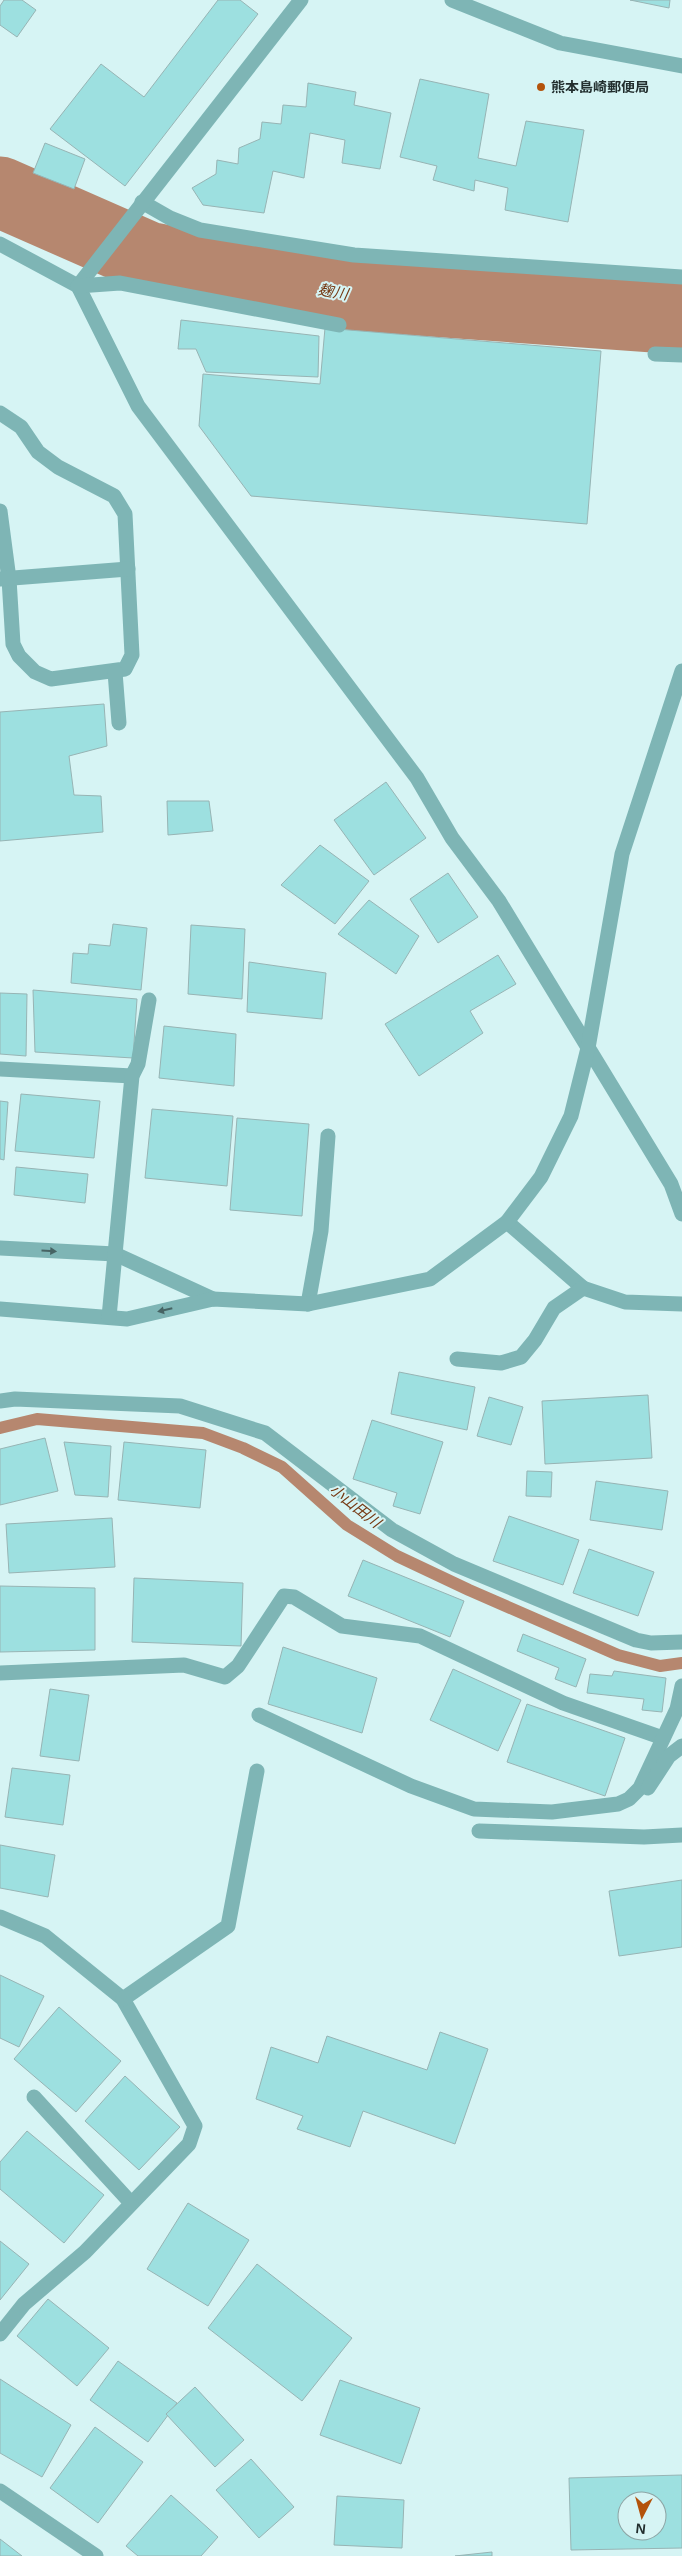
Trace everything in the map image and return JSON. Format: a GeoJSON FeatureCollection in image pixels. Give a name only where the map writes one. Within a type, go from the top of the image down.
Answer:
{"type":"FeatureCollection","features":[{"type":"Feature","properties":{"kind":"street"},"geometry":{"type":"LineString","coordinates":[[78,286],[128,219],[301,0]]}},
{"type":"Feature","properties":{"kind":"street"},"geometry":{"type":"LineString","coordinates":[[452,0],[560,43],[682,66]]}},
{"type":"Feature","properties":{"kind":"street"},"geometry":{"type":"LineString","coordinates":[[142,202],[170,218],[200,230],[354,255],[682,278]]}},
{"type":"Feature","properties":{"kind":"street"},"geometry":{"type":"LineString","coordinates":[[0,244],[78,286],[120,283],[339,325]]}},
{"type":"Feature","properties":{"kind":"street"},"geometry":{"type":"LineString","coordinates":[[78,286],[138,406],[417,778],[452,838],[499,901],[588,1048],[677,1185],[682,1214]]}},
{"type":"Feature","properties":{"kind":"street"},"geometry":{"type":"LineString","coordinates":[[655,354],[682,355]]}},
{"type":"Feature","properties":{"kind":"street"},"geometry":{"type":"LineString","coordinates":[[0,413],[21,427],[38,452],[58,467],[114,496],[125,514],[132,656],[125,669],[115,672],[51,679],[35,672],[19,656],[13,644],[5,579],[0,511]]}},
{"type":"Feature","properties":{"kind":"street"},"geometry":{"type":"LineString","coordinates":[[5,579],[128,569]]}},
{"type":"Feature","properties":{"kind":"street"},"geometry":{"type":"LineString","coordinates":[[115,672],[119,723]]}},
{"type":"Feature","properties":{"kind":"street"},"geometry":{"type":"LineString","coordinates":[[0,1309],[127,1319],[213,1299],[308,1304],[430,1279],[507,1222],[541,1177],[570,1116],[588,1048],[622,854],[682,672]]}},
{"type":"Feature","properties":{"kind":"street"},"geometry":{"type":"LineString","coordinates":[[108,1317],[132,1076],[138,1064],[148,1000]]}},
{"type":"Feature","properties":{"kind":"street"},"geometry":{"type":"LineString","coordinates":[[0,1069],[132,1076]]}},
{"type":"Feature","properties":{"kind":"street"},"geometry":{"type":"LineString","coordinates":[[308,1304],[320,1231],[328,1136]]}},
{"type":"Feature","properties":{"kind":"street"},"geometry":{"type":"LineString","coordinates":[[507,1222],[583,1288],[625,1302],[682,1304]]}},
{"type":"Feature","properties":{"kind":"street"},"geometry":{"type":"LineString","coordinates":[[0,1248],[115,1254],[213,1299]]}},
{"type":"Feature","properties":{"kind":"street"},"geometry":{"type":"LineString","coordinates":[[457,1359],[501,1363],[521,1357],[535,1340],[554,1308],[583,1288]]}},
{"type":"Feature","properties":{"kind":"street"},"geometry":{"type":"LineString","coordinates":[[0,1402],[14,1399],[180,1406],[265,1433],[392,1530],[454,1564],[636,1640],[651,1643],[682,1642]]}},
{"type":"Feature","properties":{"kind":"street"},"geometry":{"type":"LineString","coordinates":[[0,1673],[184,1665],[225,1677],[238,1666],[284,1596],[294,1597],[342,1626],[420,1636],[563,1703],[663,1738]]}},
{"type":"Feature","properties":{"kind":"street"},"geometry":{"type":"LineString","coordinates":[[259,1715],[412,1786],[474,1809],[552,1812],[618,1804],[629,1799],[640,1788],[677,1709],[682,1686]]}},
{"type":"Feature","properties":{"kind":"street"},"geometry":{"type":"LineString","coordinates":[[640,1788],[648,1789],[669,1756],[682,1746]]}},
{"type":"Feature","properties":{"kind":"street"},"geometry":{"type":"LineString","coordinates":[[123,1998],[228,1926],[256,1771]]}},
{"type":"Feature","properties":{"kind":"street"},"geometry":{"type":"LineString","coordinates":[[479,1831],[644,1837],[682,1835]]}},
{"type":"Feature","properties":{"kind":"street"},"geometry":{"type":"LineString","coordinates":[[0,1917],[45,1936],[123,1998],[195,2126],[189,2144],[85,2252],[24,2304],[0,2334]]}},
{"type":"Feature","properties":{"kind":"street"},"geometry":{"type":"LineString","coordinates":[[34,2097],[131,2203]]}},
{"type":"Feature","properties":{"kind":"street"},"geometry":{"type":"LineString","coordinates":[[0,2491],[96,2556]]}},
{"type":"Feature","properties":{"kind":"building"},"geometry":{"type":"Polygon","coordinates":[[[4,0],[22,0],[36,10],[17,37],[0,25],[0,6],[4,0]]]}},
{"type":"Feature","properties":{"kind":"building"},"geometry":{"type":"Polygon","coordinates":[[[218,0],[240,0],[258,14],[125,186],[50,129],[101,64],[144,97],[218,0]]]}},
{"type":"Feature","properties":{"kind":"building"},"geometry":{"type":"Polygon","coordinates":[[[630,0],[670,0],[669,8],[630,0]]]}},
{"type":"Feature","properties":{"kind":"building"},"geometry":{"type":"Polygon","coordinates":[[[420,79],[489,94],[478,158],[516,166],[526,121],[584,130],[568,222],[505,210],[508,188],[475,180],[474,191],[433,180],[437,166],[400,157],[420,79]]]}},
{"type":"Feature","properties":{"kind":"building"},"geometry":{"type":"Polygon","coordinates":[[[308,83],[356,92],[354,105],[391,113],[380,169],[342,163],[345,140],[310,133],[304,178],[273,171],[264,213],[203,205],[192,188],[216,174],[217,160],[238,164],[239,148],[260,139],[262,122],[281,124],[283,105],[306,107],[308,83]]]}},
{"type":"Feature","properties":{"kind":"building"},"geometry":{"type":"Polygon","coordinates":[[[45,143],[85,159],[74,189],[33,173],[45,143]]]}},
{"type":"Feature","properties":{"kind":"building"},"geometry":{"type":"Polygon","coordinates":[[[181,320],[319,336],[318,377],[206,372],[196,349],[178,349],[181,320]]]}},
{"type":"Feature","properties":{"kind":"building"},"geometry":{"type":"Polygon","coordinates":[[[325,328],[601,351],[587,524],[251,496],[199,426],[203,374],[320,384],[325,328]]]}},
{"type":"Feature","properties":{"kind":"building"},"geometry":{"type":"Polygon","coordinates":[[[104,704],[107,746],[69,756],[74,795],[101,796],[103,832],[0,841],[0,712],[104,704]]]}},
{"type":"Feature","properties":{"kind":"building"},"geometry":{"type":"Polygon","coordinates":[[[386,782],[426,838],[374,875],[334,820],[386,782]]]}},
{"type":"Feature","properties":{"kind":"building"},"geometry":{"type":"Polygon","coordinates":[[[167,801],[209,801],[213,831],[168,835],[167,801]]]}},
{"type":"Feature","properties":{"kind":"building"},"geometry":{"type":"Polygon","coordinates":[[[320,845],[369,881],[335,924],[281,885],[320,845]]]}},
{"type":"Feature","properties":{"kind":"building"},"geometry":{"type":"Polygon","coordinates":[[[448,873],[478,917],[438,943],[410,899],[448,873]]]}},
{"type":"Feature","properties":{"kind":"building"},"geometry":{"type":"Polygon","coordinates":[[[369,900],[419,936],[396,974],[338,934],[369,900]]]}},
{"type":"Feature","properties":{"kind":"building"},"geometry":{"type":"Polygon","coordinates":[[[113,924],[147,928],[141,990],[71,983],[73,953],[88,954],[89,944],[110,946],[113,924]]]}},
{"type":"Feature","properties":{"kind":"building"},"geometry":{"type":"Polygon","coordinates":[[[191,925],[245,929],[242,999],[188,994],[191,925]]]}},
{"type":"Feature","properties":{"kind":"building"},"geometry":{"type":"Polygon","coordinates":[[[498,955],[516,984],[470,1011],[483,1033],[419,1076],[385,1024],[498,955]]]}},
{"type":"Feature","properties":{"kind":"building"},"geometry":{"type":"Polygon","coordinates":[[[249,962],[326,973],[322,1019],[247,1012],[249,962]]]}},
{"type":"Feature","properties":{"kind":"building"},"geometry":{"type":"Polygon","coordinates":[[[33,990],[137,999],[133,1058],[35,1052],[33,990]]]}},
{"type":"Feature","properties":{"kind":"building"},"geometry":{"type":"Polygon","coordinates":[[[0,993],[27,994],[26,1056],[0,1054],[0,993]]]}},
{"type":"Feature","properties":{"kind":"building"},"geometry":{"type":"Polygon","coordinates":[[[164,1026],[236,1034],[234,1086],[159,1078],[164,1026]]]}},
{"type":"Feature","properties":{"kind":"building"},"geometry":{"type":"Polygon","coordinates":[[[21,1094],[100,1101],[94,1158],[15,1151],[21,1094]]]}},
{"type":"Feature","properties":{"kind":"building"},"geometry":{"type":"Polygon","coordinates":[[[0,1101],[8,1102],[4,1160],[0,1159],[0,1101]]]}},
{"type":"Feature","properties":{"kind":"building"},"geometry":{"type":"Polygon","coordinates":[[[152,1109],[233,1116],[227,1186],[145,1178],[152,1109]]]}},
{"type":"Feature","properties":{"kind":"building"},"geometry":{"type":"Polygon","coordinates":[[[237,1118],[309,1124],[302,1216],[230,1210],[237,1118]]]}},
{"type":"Feature","properties":{"kind":"building"},"geometry":{"type":"Polygon","coordinates":[[[16,1167],[88,1174],[85,1203],[14,1195],[16,1167]]]}},
{"type":"Feature","properties":{"kind":"building"},"geometry":{"type":"Polygon","coordinates":[[[399,1372],[475,1387],[467,1430],[391,1414],[399,1372]]]}},
{"type":"Feature","properties":{"kind":"building"},"geometry":{"type":"Polygon","coordinates":[[[648,1395],[652,1458],[545,1464],[542,1401],[648,1395]]]}},
{"type":"Feature","properties":{"kind":"building"},"geometry":{"type":"Polygon","coordinates":[[[489,1397],[523,1407],[511,1445],[477,1436],[489,1397]]]}},
{"type":"Feature","properties":{"kind":"building"},"geometry":{"type":"Polygon","coordinates":[[[372,1420],[443,1442],[420,1514],[393,1506],[397,1493],[353,1479],[372,1420]]]}},
{"type":"Feature","properties":{"kind":"building"},"geometry":{"type":"Polygon","coordinates":[[[45,1438],[58,1491],[0,1505],[0,1449],[45,1438]]]}},
{"type":"Feature","properties":{"kind":"building"},"geometry":{"type":"Polygon","coordinates":[[[64,1442],[111,1446],[108,1497],[75,1495],[64,1442]]]}},
{"type":"Feature","properties":{"kind":"building"},"geometry":{"type":"Polygon","coordinates":[[[124,1442],[206,1450],[200,1508],[118,1500],[124,1442]]]}},
{"type":"Feature","properties":{"kind":"building"},"geometry":{"type":"Polygon","coordinates":[[[527,1471],[552,1472],[551,1497],[526,1496],[527,1471]]]}},
{"type":"Feature","properties":{"kind":"building"},"geometry":{"type":"Polygon","coordinates":[[[596,1481],[668,1491],[662,1530],[590,1520],[596,1481]]]}},
{"type":"Feature","properties":{"kind":"building"},"geometry":{"type":"Polygon","coordinates":[[[509,1516],[579,1540],[563,1585],[493,1561],[509,1516]]]}},
{"type":"Feature","properties":{"kind":"building"},"geometry":{"type":"Polygon","coordinates":[[[112,1518],[115,1567],[9,1573],[6,1524],[112,1518]]]}},
{"type":"Feature","properties":{"kind":"building"},"geometry":{"type":"Polygon","coordinates":[[[589,1549],[654,1572],[638,1616],[573,1593],[589,1549]]]}},
{"type":"Feature","properties":{"kind":"building"},"geometry":{"type":"Polygon","coordinates":[[[363,1560],[464,1601],[450,1637],[348,1596],[363,1560]]]}},
{"type":"Feature","properties":{"kind":"building"},"geometry":{"type":"Polygon","coordinates":[[[134,1578],[243,1583],[241,1646],[132,1642],[134,1578]]]}},
{"type":"Feature","properties":{"kind":"building"},"geometry":{"type":"Polygon","coordinates":[[[0,1586],[95,1588],[95,1650],[0,1652],[0,1586]]]}},
{"type":"Feature","properties":{"kind":"building"},"geometry":{"type":"Polygon","coordinates":[[[523,1634],[586,1659],[576,1687],[555,1679],[559,1668],[517,1651],[523,1634]]]}},
{"type":"Feature","properties":{"kind":"building"},"geometry":{"type":"Polygon","coordinates":[[[283,1647],[377,1678],[362,1733],[268,1704],[283,1647]]]}},
{"type":"Feature","properties":{"kind":"building"},"geometry":{"type":"Polygon","coordinates":[[[453,1669],[521,1700],[498,1751],[430,1720],[453,1669]]]}},
{"type":"Feature","properties":{"kind":"building"},"geometry":{"type":"Polygon","coordinates":[[[614,1671],[666,1678],[662,1712],[642,1710],[644,1699],[587,1693],[590,1674],[612,1676],[614,1671]]]}},
{"type":"Feature","properties":{"kind":"building"},"geometry":{"type":"Polygon","coordinates":[[[50,1689],[89,1695],[79,1761],[40,1756],[50,1689]]]}},
{"type":"Feature","properties":{"kind":"building"},"geometry":{"type":"Polygon","coordinates":[[[527,1704],[625,1738],[605,1796],[507,1762],[527,1704]]]}},
{"type":"Feature","properties":{"kind":"building"},"geometry":{"type":"Polygon","coordinates":[[[12,1768],[70,1775],[63,1825],[5,1817],[12,1768]]]}},
{"type":"Feature","properties":{"kind":"building"},"geometry":{"type":"Polygon","coordinates":[[[0,1845],[55,1855],[48,1897],[0,1888],[0,1845]]]}},
{"type":"Feature","properties":{"kind":"building"},"geometry":{"type":"Polygon","coordinates":[[[682,1880],[682,1947],[619,1956],[609,1891],[682,1880]]]}},
{"type":"Feature","properties":{"kind":"building"},"geometry":{"type":"Polygon","coordinates":[[[0,1975],[44,1996],[19,2047],[0,2038],[0,1975]]]}},
{"type":"Feature","properties":{"kind":"building"},"geometry":{"type":"Polygon","coordinates":[[[59,2007],[121,2061],[76,2112],[14,2059],[59,2007]]]}},
{"type":"Feature","properties":{"kind":"building"},"geometry":{"type":"Polygon","coordinates":[[[440,2032],[488,2049],[455,2144],[363,2111],[350,2147],[297,2129],[303,2116],[256,2099],[271,2047],[318,2063],[327,2036],[427,2070],[440,2032]]]}},
{"type":"Feature","properties":{"kind":"building"},"geometry":{"type":"Polygon","coordinates":[[[125,2076],[180,2127],[139,2170],[85,2121],[125,2076]]]}},
{"type":"Feature","properties":{"kind":"building"},"geometry":{"type":"Polygon","coordinates":[[[27,2131],[104,2195],[64,2243],[0,2189],[0,2162],[27,2131]]]}},
{"type":"Feature","properties":{"kind":"building"},"geometry":{"type":"Polygon","coordinates":[[[188,2203],[249,2240],[208,2306],[147,2269],[188,2203]]]}},
{"type":"Feature","properties":{"kind":"building"},"geometry":{"type":"Polygon","coordinates":[[[0,2241],[29,2264],[0,2300],[0,2241]]]}},
{"type":"Feature","properties":{"kind":"building"},"geometry":{"type":"Polygon","coordinates":[[[257,2264],[352,2338],[302,2401],[208,2328],[257,2264]]]}},
{"type":"Feature","properties":{"kind":"building"},"geometry":{"type":"Polygon","coordinates":[[[48,2299],[109,2348],[77,2386],[17,2336],[48,2299]]]}},
{"type":"Feature","properties":{"kind":"building"},"geometry":{"type":"Polygon","coordinates":[[[118,2361],[177,2403],[148,2442],[90,2400],[118,2361]]]}},
{"type":"Feature","properties":{"kind":"building"},"geometry":{"type":"Polygon","coordinates":[[[0,2379],[71,2425],[42,2477],[0,2453],[0,2379]]]}},
{"type":"Feature","properties":{"kind":"building"},"geometry":{"type":"Polygon","coordinates":[[[340,2380],[420,2408],[401,2464],[320,2435],[340,2380]]]}},
{"type":"Feature","properties":{"kind":"building"},"geometry":{"type":"Polygon","coordinates":[[[195,2387],[244,2440],[215,2467],[166,2414],[195,2387]]]}},
{"type":"Feature","properties":{"kind":"building"},"geometry":{"type":"Polygon","coordinates":[[[95,2427],[143,2462],[98,2523],[50,2488],[95,2427]]]}},
{"type":"Feature","properties":{"kind":"building"},"geometry":{"type":"Polygon","coordinates":[[[251,2459],[294,2507],[259,2538],[216,2490],[251,2459]]]}},
{"type":"Feature","properties":{"kind":"building"},"geometry":{"type":"Polygon","coordinates":[[[682,2475],[682,2548],[571,2550],[569,2478],[682,2475]]]}},
{"type":"Feature","properties":{"kind":"building"},"geometry":{"type":"Polygon","coordinates":[[[171,2495],[218,2537],[201,2556],[138,2556],[126,2546],[171,2495]]]}},
{"type":"Feature","properties":{"kind":"building"},"geometry":{"type":"Polygon","coordinates":[[[337,2496],[404,2500],[402,2548],[334,2545],[337,2496]]]}},
{"type":"Feature","properties":{"kind":"building"},"geometry":{"type":"Polygon","coordinates":[[[0,2539],[22,2556],[0,2556],[0,2539]]]}},
{"type":"Feature","properties":{"kind":"building"},"geometry":{"type":"Polygon","coordinates":[[[492,2552],[492,2556],[455,2556],[492,2552]]]}},
{"type":"Feature","properties":{"kind":"waterway","name":"麹川"},"geometry":{"type":"LineString","coordinates":[[0,192],[148,257],[347,295],[682,319]]}},
{"type":"Feature","properties":{"kind":"waterway","name":"小山田川"},"geometry":{"type":"LineString","coordinates":[[0,1428],[37,1419],[203,1433],[243,1448],[282,1467],[347,1525],[397,1556],[469,1590],[618,1655],[660,1666],[682,1663]]}},
{"type":"Feature","properties":{"kind":"place","name":"熊本島崎郵便局"},"geometry":{"type":"Point","coordinates":[541,87]}}]}
